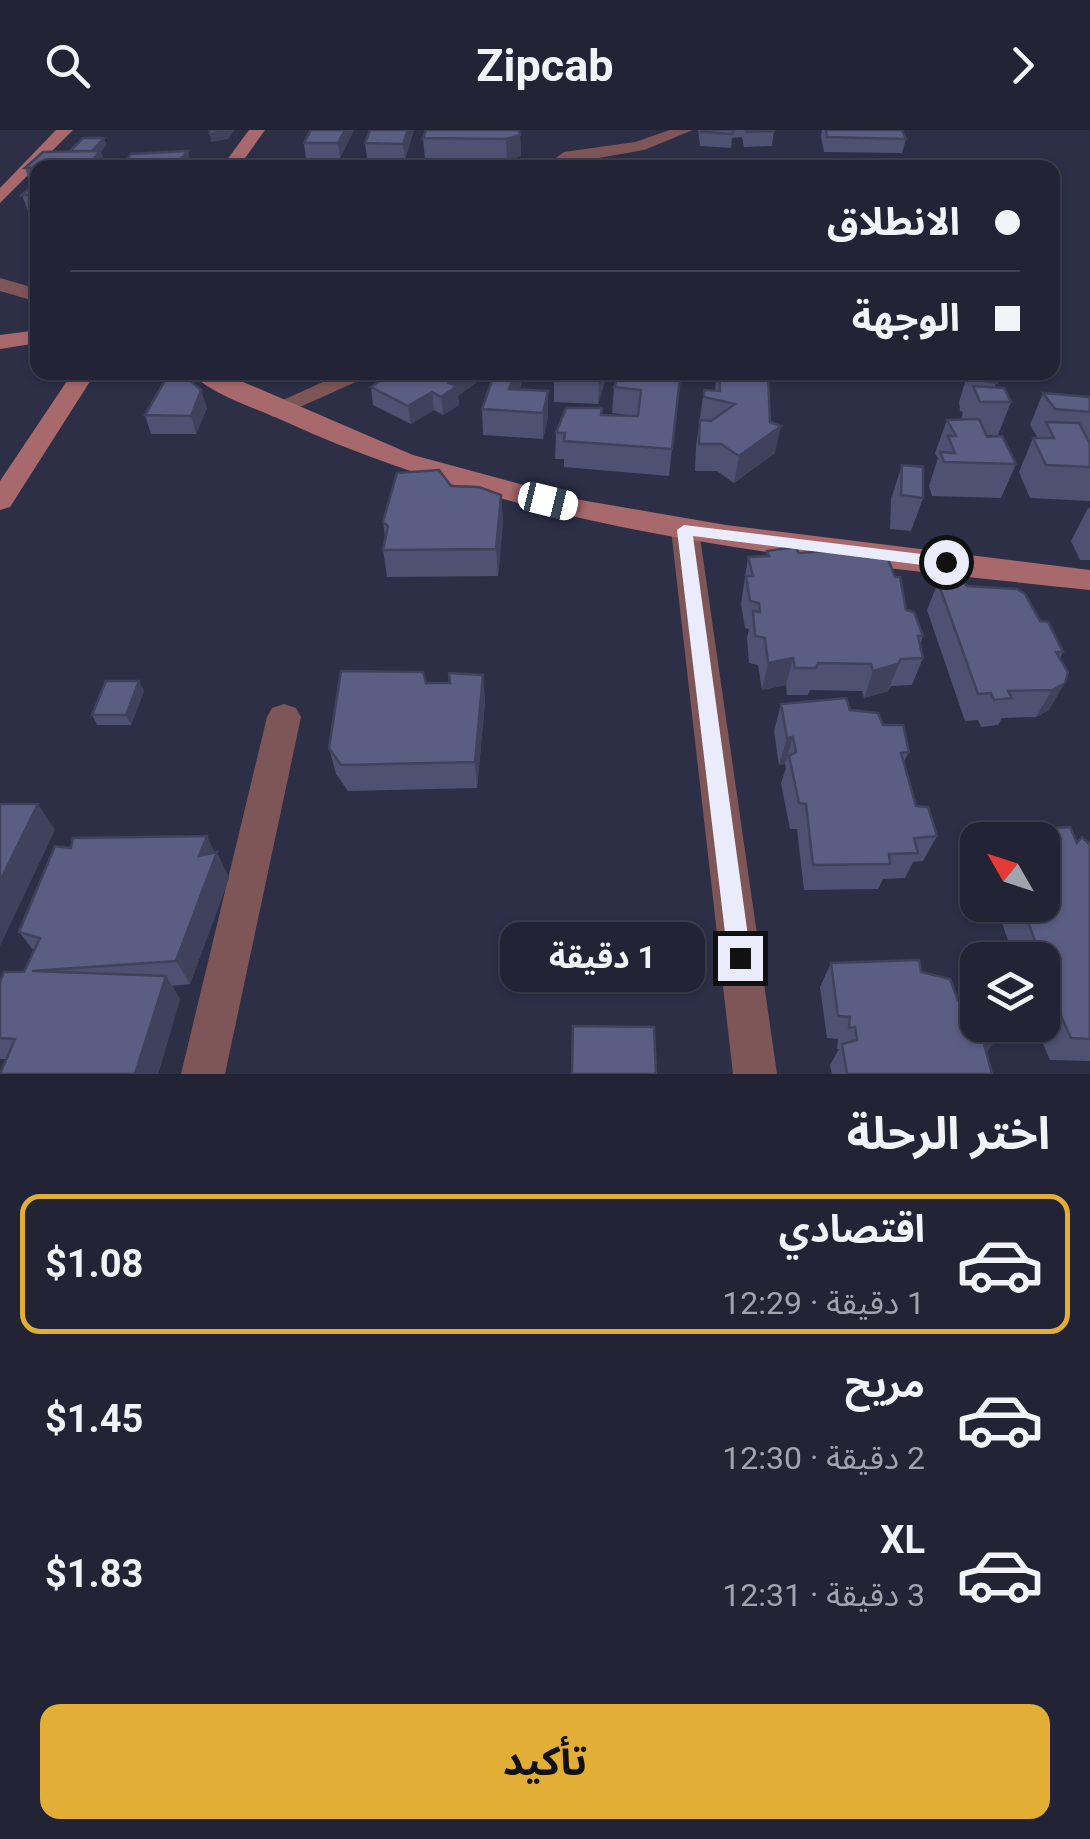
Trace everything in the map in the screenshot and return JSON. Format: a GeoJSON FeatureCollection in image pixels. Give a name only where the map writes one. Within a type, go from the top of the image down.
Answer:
{"type":"FeatureCollection","features":[{"type":"Feature","properties":{"kind":"street"},"geometry":{"type":"LineString","coordinates":[[36,160],[65,130]]}},
{"type":"Feature","properties":{"kind":"street"},"geometry":{"type":"LineString","coordinates":[[235,160],[257,130]]}},
{"type":"Feature","properties":{"kind":"street"},"geometry":{"type":"LineString","coordinates":[[562,160],[570,155],[638,147],[685,130]]}},
{"type":"Feature","properties":{"kind":"street"},"geometry":{"type":"LineString","coordinates":[[0,198],[30,167]]}},
{"type":"Feature","properties":{"kind":"street"},"geometry":{"type":"LineString","coordinates":[[0,284],[30,293]]}},
{"type":"Feature","properties":{"kind":"street"},"geometry":{"type":"LineString","coordinates":[[0,342],[30,337]]}},
{"type":"Feature","properties":{"kind":"street"},"geometry":{"type":"LineString","coordinates":[[0,501],[80,380]]}},
{"type":"Feature","properties":{"kind":"street"},"geometry":{"type":"LineString","coordinates":[[216,380],[272,410],[474,483],[684,530],[1090,580]]}},
{"type":"Feature","properties":{"kind":"street"},"geometry":{"type":"LineString","coordinates":[[272,410],[347,380]]}},
{"type":"Feature","properties":{"kind":"street"},"geometry":{"type":"LineString","coordinates":[[684,530],[754,1074]]}},
{"type":"Feature","properties":{"kind":"street"},"geometry":{"type":"LineString","coordinates":[[203,1074],[284,717]]}},
{"type":"Feature","properties":{"kind":"building"},"geometry":{"type":"Polygon","coordinates":[[[311,130],[345,130],[338,143],[304,143],[311,130]]]}},
{"type":"Feature","properties":{"kind":"building"},"geometry":{"type":"Polygon","coordinates":[[[370,130],[408,130],[403,144],[365,143],[370,130]]]}},
{"type":"Feature","properties":{"kind":"building"},"geometry":{"type":"Polygon","coordinates":[[[426,130],[519,130],[520,135],[506,139],[423,138],[426,130]]]}},
{"type":"Feature","properties":{"kind":"building"},"geometry":{"type":"Polygon","coordinates":[[[733,130],[733,134],[701,132],[733,130]]]}},
{"type":"Feature","properties":{"kind":"building"},"geometry":{"type":"Polygon","coordinates":[[[826,130],[902,130],[906,139],[827,137],[826,130]]]}},
{"type":"Feature","properties":{"kind":"building"},"geometry":{"type":"Polygon","coordinates":[[[83,138],[104,138],[92,151],[70,151],[83,138]]]}},
{"type":"Feature","properties":{"kind":"building"},"geometry":{"type":"Polygon","coordinates":[[[100,151],[93,160],[34,160],[43,152],[100,151]]]}},
{"type":"Feature","properties":{"kind":"building"},"geometry":{"type":"Polygon","coordinates":[[[188,151],[180,160],[127,160],[131,154],[188,151]]]}},
{"type":"Feature","properties":{"kind":"building"},"geometry":{"type":"Polygon","coordinates":[[[165,380],[190,380],[201,390],[191,416],[145,415],[165,380]]]}},
{"type":"Feature","properties":{"kind":"building"},"geometry":{"type":"Polygon","coordinates":[[[381,380],[453,380],[449,383],[457,386],[441,397],[432,392],[408,406],[371,387],[381,380]]]}},
{"type":"Feature","properties":{"kind":"building"},"geometry":{"type":"Polygon","coordinates":[[[492,380],[512,380],[509,389],[548,391],[543,413],[482,409],[492,380]]]}},
{"type":"Feature","properties":{"kind":"building"},"geometry":{"type":"Polygon","coordinates":[[[617,380],[680,380],[672,449],[564,441],[565,433],[556,433],[566,408],[602,408],[601,415],[638,416],[641,390],[614,387],[617,380]]]}},
{"type":"Feature","properties":{"kind":"building"},"geometry":{"type":"Polygon","coordinates":[[[719,380],[768,380],[770,422],[781,426],[739,456],[721,444],[699,444],[700,420],[711,421],[735,404],[704,397],[704,390],[720,391],[719,380]]]}},
{"type":"Feature","properties":{"kind":"building"},"geometry":{"type":"Polygon","coordinates":[[[973,386],[1004,388],[1011,402],[980,402],[973,386]]]}},
{"type":"Feature","properties":{"kind":"building"},"geometry":{"type":"Polygon","coordinates":[[[1043,393],[1090,397],[1090,412],[1055,409],[1043,393]]]}},
{"type":"Feature","properties":{"kind":"building"},"geometry":{"type":"Polygon","coordinates":[[[979,419],[987,437],[1002,436],[1016,464],[944,462],[940,452],[955,453],[948,436],[956,436],[947,420],[979,419]]]}},
{"type":"Feature","properties":{"kind":"building"},"geometry":{"type":"Polygon","coordinates":[[[1046,422],[1079,423],[1090,444],[1090,467],[1046,465],[1033,438],[1054,438],[1046,422]]]}},
{"type":"Feature","properties":{"kind":"building"},"geometry":{"type":"Polygon","coordinates":[[[902,465],[923,467],[923,498],[901,495],[902,465]]]}},
{"type":"Feature","properties":{"kind":"building"},"geometry":{"type":"Polygon","coordinates":[[[439,470],[451,486],[479,487],[501,495],[496,549],[383,550],[388,526],[383,522],[397,473],[439,470]]]}},
{"type":"Feature","properties":{"kind":"building"},"geometry":{"type":"Polygon","coordinates":[[[795,547],[799,553],[841,550],[844,554],[866,550],[868,557],[886,554],[895,577],[900,577],[906,610],[914,612],[923,636],[918,636],[923,658],[901,659],[898,664],[873,671],[871,664],[818,663],[816,668],[795,668],[793,658],[768,663],[765,638],[755,636],[753,611],[760,612],[759,603],[750,601],[746,576],[753,576],[748,557],[769,556],[767,551],[795,547]]]}},
{"type":"Feature","properties":{"kind":"building"},"geometry":{"type":"Polygon","coordinates":[[[961,579],[967,586],[1017,589],[1025,594],[1040,621],[1048,622],[1063,652],[1056,652],[1068,672],[1065,683],[1052,690],[1008,691],[1012,698],[994,700],[991,693],[978,694],[938,582],[961,579]]]}},
{"type":"Feature","properties":{"kind":"building"},"geometry":{"type":"Polygon","coordinates":[[[341,671],[423,672],[426,683],[450,683],[449,673],[483,675],[475,762],[341,765],[329,748],[341,671]]]}},
{"type":"Feature","properties":{"kind":"building"},"geometry":{"type":"Polygon","coordinates":[[[106,681],[139,681],[126,715],[92,715],[106,681]]]}},
{"type":"Feature","properties":{"kind":"building"},"geometry":{"type":"Polygon","coordinates":[[[846,698],[850,710],[878,713],[883,725],[903,725],[909,752],[901,753],[916,806],[928,807],[937,836],[914,838],[918,853],[889,854],[890,864],[813,865],[806,804],[799,803],[789,756],[796,752],[793,737],[787,738],[781,704],[846,698]]]}},
{"type":"Feature","properties":{"kind":"building"},"geometry":{"type":"Polygon","coordinates":[[[0,804],[38,804],[0,881],[0,804]]]}},
{"type":"Feature","properties":{"kind":"building"},"geometry":{"type":"Polygon","coordinates":[[[1070,827],[1077,843],[1082,837],[1090,843],[1090,1039],[1071,1038],[1060,1013],[1060,942],[1035,942],[1028,922],[1060,922],[1060,828],[1070,827]]]}},
{"type":"Feature","properties":{"kind":"building"},"geometry":{"type":"Polygon","coordinates":[[[207,836],[199,856],[217,852],[176,961],[32,971],[166,976],[135,1074],[0,1074],[15,1039],[0,1038],[0,982],[4,972],[24,972],[40,938],[19,932],[55,846],[71,848],[73,838],[207,836]]]}},
{"type":"Feature","properties":{"kind":"building"},"geometry":{"type":"Polygon","coordinates":[[[919,960],[921,972],[950,979],[960,1000],[960,1042],[990,1042],[984,1044],[992,1074],[847,1074],[842,1044],[857,1040],[855,1027],[849,1028],[850,1017],[838,1016],[831,963],[919,960]]]}},
{"type":"Feature","properties":{"kind":"building"},"geometry":{"type":"Polygon","coordinates":[[[573,1026],[654,1027],[656,1074],[572,1074],[573,1026]]]}},
{"type":"Feature","properties":{"kind":"route"},"geometry":{"type":"LineString","coordinates":[[740,958],[684,530],[723,538],[946,562]]}}]}
